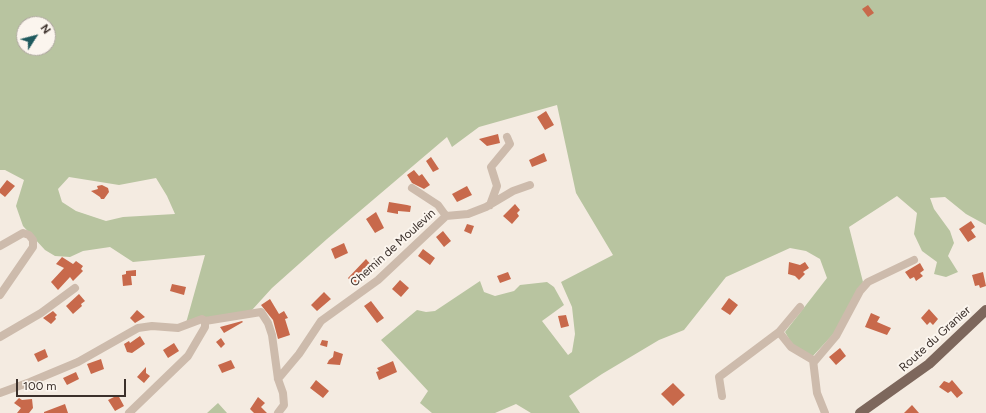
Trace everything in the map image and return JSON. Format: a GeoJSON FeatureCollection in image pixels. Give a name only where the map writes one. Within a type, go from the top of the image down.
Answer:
{"type":"FeatureCollection","features":[{"type":"Feature","properties":{"kind":"main road","name":"Route du Granier"},"geometry":{"type":"LineString","coordinates":[[860,413],[929,364],[986,310]]}},
{"type":"Feature","properties":{"kind":"street"},"geometry":{"type":"LineString","coordinates":[[490,205],[497,186],[491,167],[510,144],[507,137]]}},
{"type":"Feature","properties":{"kind":"street","name":"Chemin de Moulevin"},"geometry":{"type":"LineString","coordinates":[[278,379],[300,354],[321,321],[378,280],[446,216],[468,214],[490,205],[513,191],[530,185]]}},
{"type":"Feature","properties":{"kind":"street"},"geometry":{"type":"LineString","coordinates":[[412,188],[438,205],[446,216]]}},
{"type":"Feature","properties":{"kind":"street"},"geometry":{"type":"LineString","coordinates":[[0,246],[23,233],[29,234],[33,240],[33,247],[0,295]]}},
{"type":"Feature","properties":{"kind":"street"},"geometry":{"type":"LineString","coordinates":[[814,362],[836,336],[860,291],[868,282],[914,260]]}},
{"type":"Feature","properties":{"kind":"street"},"geometry":{"type":"LineString","coordinates":[[0,337],[12,332],[41,313],[74,288]]}},
{"type":"Feature","properties":{"kind":"street"},"geometry":{"type":"LineString","coordinates":[[722,396],[719,377],[779,332],[800,307]]}},
{"type":"Feature","properties":{"kind":"street"},"geometry":{"type":"LineString","coordinates":[[0,393],[78,362],[138,328],[152,326],[178,328],[202,319],[205,321],[261,312],[268,323],[272,335],[278,379],[284,393],[284,405],[278,413]]}},
{"type":"Feature","properties":{"kind":"street"},"geometry":{"type":"LineString","coordinates":[[129,413],[188,356],[205,327],[205,321]]}},
{"type":"Feature","properties":{"kind":"street"},"geometry":{"type":"LineString","coordinates":[[779,332],[791,346],[809,357],[814,362],[817,393],[825,413]]}},
{"type":"Feature","properties":{"kind":"green space"},"geometry":{"type":"Polygon","coordinates":[[[0,0],[986,0],[986,225],[966,214],[945,197],[930,198],[934,209],[950,231],[954,243],[948,256],[958,272],[946,277],[934,274],[937,262],[922,251],[914,234],[917,213],[897,196],[849,227],[863,282],[838,329],[812,357],[792,344],[785,332],[827,278],[820,259],[806,251],[790,248],[726,277],[684,330],[659,340],[602,374],[569,396],[580,413],[531,413],[516,404],[495,413],[432,413],[420,403],[428,391],[381,340],[417,310],[426,312],[435,311],[480,281],[484,292],[495,296],[514,291],[520,285],[547,282],[554,287],[564,305],[542,321],[568,355],[572,352],[575,334],[572,307],[561,282],[613,255],[576,193],[557,105],[479,127],[452,147],[447,137],[327,239],[272,288],[252,310],[186,323],[205,255],[133,262],[110,247],[83,251],[70,257],[55,256],[45,250],[23,226],[16,206],[24,180],[5,170],[0,170],[0,0]],[[69,177],[58,189],[62,202],[76,211],[106,221],[123,217],[175,214],[167,196],[156,178],[119,185],[69,177]]]}},
{"type":"Feature","properties":{"kind":"green space"},"geometry":{"type":"Polygon","coordinates":[[[218,403],[227,413],[207,413],[218,403]]]}},
{"type":"Feature","properties":{"kind":"building"},"geometry":{"type":"Polygon","coordinates":[[[868,5],[874,13],[868,17],[862,9],[868,5]]]}},
{"type":"Feature","properties":{"kind":"building"},"geometry":{"type":"Polygon","coordinates":[[[546,111],[554,125],[545,130],[537,117],[546,111]]]}},
{"type":"Feature","properties":{"kind":"building"},"geometry":{"type":"Polygon","coordinates":[[[498,134],[500,143],[487,146],[479,139],[498,134]]]}},
{"type":"Feature","properties":{"kind":"building"},"geometry":{"type":"Polygon","coordinates":[[[544,153],[547,161],[532,167],[529,160],[544,153]]]}},
{"type":"Feature","properties":{"kind":"building"},"geometry":{"type":"Polygon","coordinates":[[[431,157],[439,169],[433,172],[426,161],[431,157]]]}},
{"type":"Feature","properties":{"kind":"building"},"geometry":{"type":"Polygon","coordinates":[[[414,170],[419,176],[422,174],[430,185],[424,189],[412,183],[407,175],[414,170]]]}},
{"type":"Feature","properties":{"kind":"building"},"geometry":{"type":"Polygon","coordinates":[[[7,180],[15,186],[5,197],[0,193],[0,189],[7,180]]]}},
{"type":"Feature","properties":{"kind":"building"},"geometry":{"type":"Polygon","coordinates":[[[102,185],[108,188],[109,192],[104,199],[101,199],[91,191],[98,189],[97,186],[102,185]]]}},
{"type":"Feature","properties":{"kind":"building"},"geometry":{"type":"Polygon","coordinates":[[[467,186],[472,195],[457,202],[452,194],[467,186]]]}},
{"type":"Feature","properties":{"kind":"building"},"geometry":{"type":"Polygon","coordinates":[[[389,202],[411,206],[410,212],[398,211],[398,214],[387,212],[389,202]]]}},
{"type":"Feature","properties":{"kind":"building"},"geometry":{"type":"Polygon","coordinates":[[[515,204],[520,210],[517,213],[519,216],[512,224],[503,216],[515,204]]]}},
{"type":"Feature","properties":{"kind":"building"},"geometry":{"type":"Polygon","coordinates":[[[376,212],[384,228],[375,233],[366,219],[376,212]]]}},
{"type":"Feature","properties":{"kind":"building"},"geometry":{"type":"Polygon","coordinates":[[[971,221],[975,227],[971,230],[976,237],[968,242],[959,229],[971,221]]]}},
{"type":"Feature","properties":{"kind":"building"},"geometry":{"type":"Polygon","coordinates":[[[467,224],[474,226],[471,234],[464,231],[467,224]]]}},
{"type":"Feature","properties":{"kind":"building"},"geometry":{"type":"Polygon","coordinates":[[[443,231],[451,241],[444,247],[436,237],[443,231]]]}},
{"type":"Feature","properties":{"kind":"building"},"geometry":{"type":"Polygon","coordinates":[[[344,243],[348,253],[335,259],[331,249],[344,243]]]}},
{"type":"Feature","properties":{"kind":"building"},"geometry":{"type":"Polygon","coordinates":[[[423,249],[435,258],[430,265],[418,256],[423,249]]]}},
{"type":"Feature","properties":{"kind":"building"},"geometry":{"type":"Polygon","coordinates":[[[62,257],[73,264],[76,261],[83,266],[81,269],[83,271],[73,281],[70,277],[58,290],[51,282],[64,268],[56,264],[62,257]]]}},
{"type":"Feature","properties":{"kind":"building"},"geometry":{"type":"Polygon","coordinates":[[[366,259],[372,266],[366,271],[368,273],[354,285],[348,278],[366,259]]]}},
{"type":"Feature","properties":{"kind":"building"},"geometry":{"type":"Polygon","coordinates":[[[789,262],[800,265],[805,262],[809,268],[803,272],[805,274],[799,280],[795,276],[788,274],[789,262]]]}},
{"type":"Feature","properties":{"kind":"building"},"geometry":{"type":"Polygon","coordinates":[[[920,263],[924,270],[920,273],[923,276],[916,281],[914,277],[910,279],[905,272],[920,263]]]}},
{"type":"Feature","properties":{"kind":"building"},"geometry":{"type":"Polygon","coordinates":[[[136,270],[136,276],[131,276],[132,285],[123,286],[122,275],[126,274],[126,271],[136,270]]]}},
{"type":"Feature","properties":{"kind":"building"},"geometry":{"type":"Polygon","coordinates":[[[508,272],[511,279],[500,283],[497,276],[508,272]]]}},
{"type":"Feature","properties":{"kind":"building"},"geometry":{"type":"Polygon","coordinates":[[[983,272],[986,286],[980,288],[979,285],[975,286],[972,275],[983,272]]]}},
{"type":"Feature","properties":{"kind":"building"},"geometry":{"type":"Polygon","coordinates":[[[400,280],[409,288],[401,297],[392,289],[400,280]]]}},
{"type":"Feature","properties":{"kind":"building"},"geometry":{"type":"Polygon","coordinates":[[[172,284],[186,287],[184,295],[170,291],[172,284]]]}},
{"type":"Feature","properties":{"kind":"building"},"geometry":{"type":"Polygon","coordinates":[[[324,292],[331,299],[317,311],[311,305],[324,292]]]}},
{"type":"Feature","properties":{"kind":"building"},"geometry":{"type":"Polygon","coordinates":[[[79,294],[85,301],[73,314],[66,306],[79,294]]]}},
{"type":"Feature","properties":{"kind":"building"},"geometry":{"type":"Polygon","coordinates":[[[729,298],[738,305],[730,315],[721,309],[729,298]]]}},
{"type":"Feature","properties":{"kind":"building"},"geometry":{"type":"Polygon","coordinates":[[[270,299],[279,314],[284,311],[288,318],[285,319],[290,335],[278,339],[273,320],[261,305],[270,299]]]}},
{"type":"Feature","properties":{"kind":"building"},"geometry":{"type":"Polygon","coordinates":[[[371,301],[384,318],[377,323],[364,306],[371,301]]]}},
{"type":"Feature","properties":{"kind":"building"},"geometry":{"type":"Polygon","coordinates":[[[929,309],[938,319],[933,325],[930,322],[927,325],[921,318],[929,309]]]}},
{"type":"Feature","properties":{"kind":"building"},"geometry":{"type":"Polygon","coordinates":[[[137,310],[145,317],[135,323],[130,318],[137,310]]]}},
{"type":"Feature","properties":{"kind":"building"},"geometry":{"type":"Polygon","coordinates":[[[53,311],[57,315],[55,317],[56,319],[51,324],[43,318],[53,311]]]}},
{"type":"Feature","properties":{"kind":"building"},"geometry":{"type":"Polygon","coordinates":[[[871,313],[880,317],[877,322],[891,328],[887,335],[865,327],[871,313]]]}},
{"type":"Feature","properties":{"kind":"building"},"geometry":{"type":"Polygon","coordinates":[[[566,315],[569,326],[561,328],[558,316],[566,315]]]}},
{"type":"Feature","properties":{"kind":"building"},"geometry":{"type":"Polygon","coordinates":[[[243,322],[224,333],[220,327],[243,322]]]}},
{"type":"Feature","properties":{"kind":"building"},"geometry":{"type":"Polygon","coordinates":[[[140,336],[145,344],[132,353],[127,352],[124,344],[129,341],[130,343],[140,336]]]}},
{"type":"Feature","properties":{"kind":"building"},"geometry":{"type":"Polygon","coordinates":[[[221,338],[225,344],[221,348],[216,342],[221,338]]]}},
{"type":"Feature","properties":{"kind":"building"},"geometry":{"type":"Polygon","coordinates":[[[322,340],[328,341],[327,347],[320,345],[322,340]]]}},
{"type":"Feature","properties":{"kind":"building"},"geometry":{"type":"Polygon","coordinates":[[[174,343],[179,351],[168,358],[163,350],[174,343]]]}},
{"type":"Feature","properties":{"kind":"building"},"geometry":{"type":"Polygon","coordinates":[[[840,348],[846,356],[836,365],[829,357],[840,348]]]}},
{"type":"Feature","properties":{"kind":"building"},"geometry":{"type":"Polygon","coordinates":[[[45,349],[48,357],[38,362],[34,354],[45,349]]]}},
{"type":"Feature","properties":{"kind":"building"},"geometry":{"type":"Polygon","coordinates":[[[334,351],[343,354],[340,365],[327,364],[333,357],[334,351]]]}},
{"type":"Feature","properties":{"kind":"building"},"geometry":{"type":"Polygon","coordinates":[[[101,359],[104,369],[91,374],[87,364],[101,359]]]}},
{"type":"Feature","properties":{"kind":"building"},"geometry":{"type":"Polygon","coordinates":[[[231,360],[235,368],[222,373],[218,365],[231,360]]]}},
{"type":"Feature","properties":{"kind":"building"},"geometry":{"type":"Polygon","coordinates":[[[393,361],[397,372],[379,380],[376,372],[379,371],[377,368],[393,361]]]}},
{"type":"Feature","properties":{"kind":"building"},"geometry":{"type":"Polygon","coordinates":[[[146,367],[146,373],[150,376],[144,383],[137,377],[146,367]]]}},
{"type":"Feature","properties":{"kind":"building"},"geometry":{"type":"Polygon","coordinates":[[[76,372],[79,379],[67,385],[63,378],[76,372]]]}},
{"type":"Feature","properties":{"kind":"building"},"geometry":{"type":"Polygon","coordinates":[[[316,380],[329,391],[323,398],[310,388],[316,380]]]}},
{"type":"Feature","properties":{"kind":"building"},"geometry":{"type":"Polygon","coordinates":[[[952,380],[963,393],[957,398],[951,391],[948,393],[939,387],[944,381],[949,383],[952,380]]]}},
{"type":"Feature","properties":{"kind":"building"},"geometry":{"type":"Polygon","coordinates":[[[673,383],[685,395],[673,406],[661,394],[673,383]]]}},
{"type":"Feature","properties":{"kind":"building"},"geometry":{"type":"Polygon","coordinates":[[[118,395],[124,406],[115,411],[108,400],[118,395]]]}},
{"type":"Feature","properties":{"kind":"building"},"geometry":{"type":"Polygon","coordinates":[[[258,397],[265,403],[261,407],[267,413],[254,413],[250,409],[258,397]]]}},
{"type":"Feature","properties":{"kind":"building"},"geometry":{"type":"Polygon","coordinates":[[[19,398],[22,400],[32,399],[33,408],[29,413],[17,413],[21,408],[14,403],[19,398]]]}},
{"type":"Feature","properties":{"kind":"building"},"geometry":{"type":"Polygon","coordinates":[[[65,404],[68,413],[44,413],[44,412],[65,404]]]}},
{"type":"Feature","properties":{"kind":"building"},"geometry":{"type":"Polygon","coordinates":[[[912,405],[919,413],[904,413],[912,405]]]}}]}
